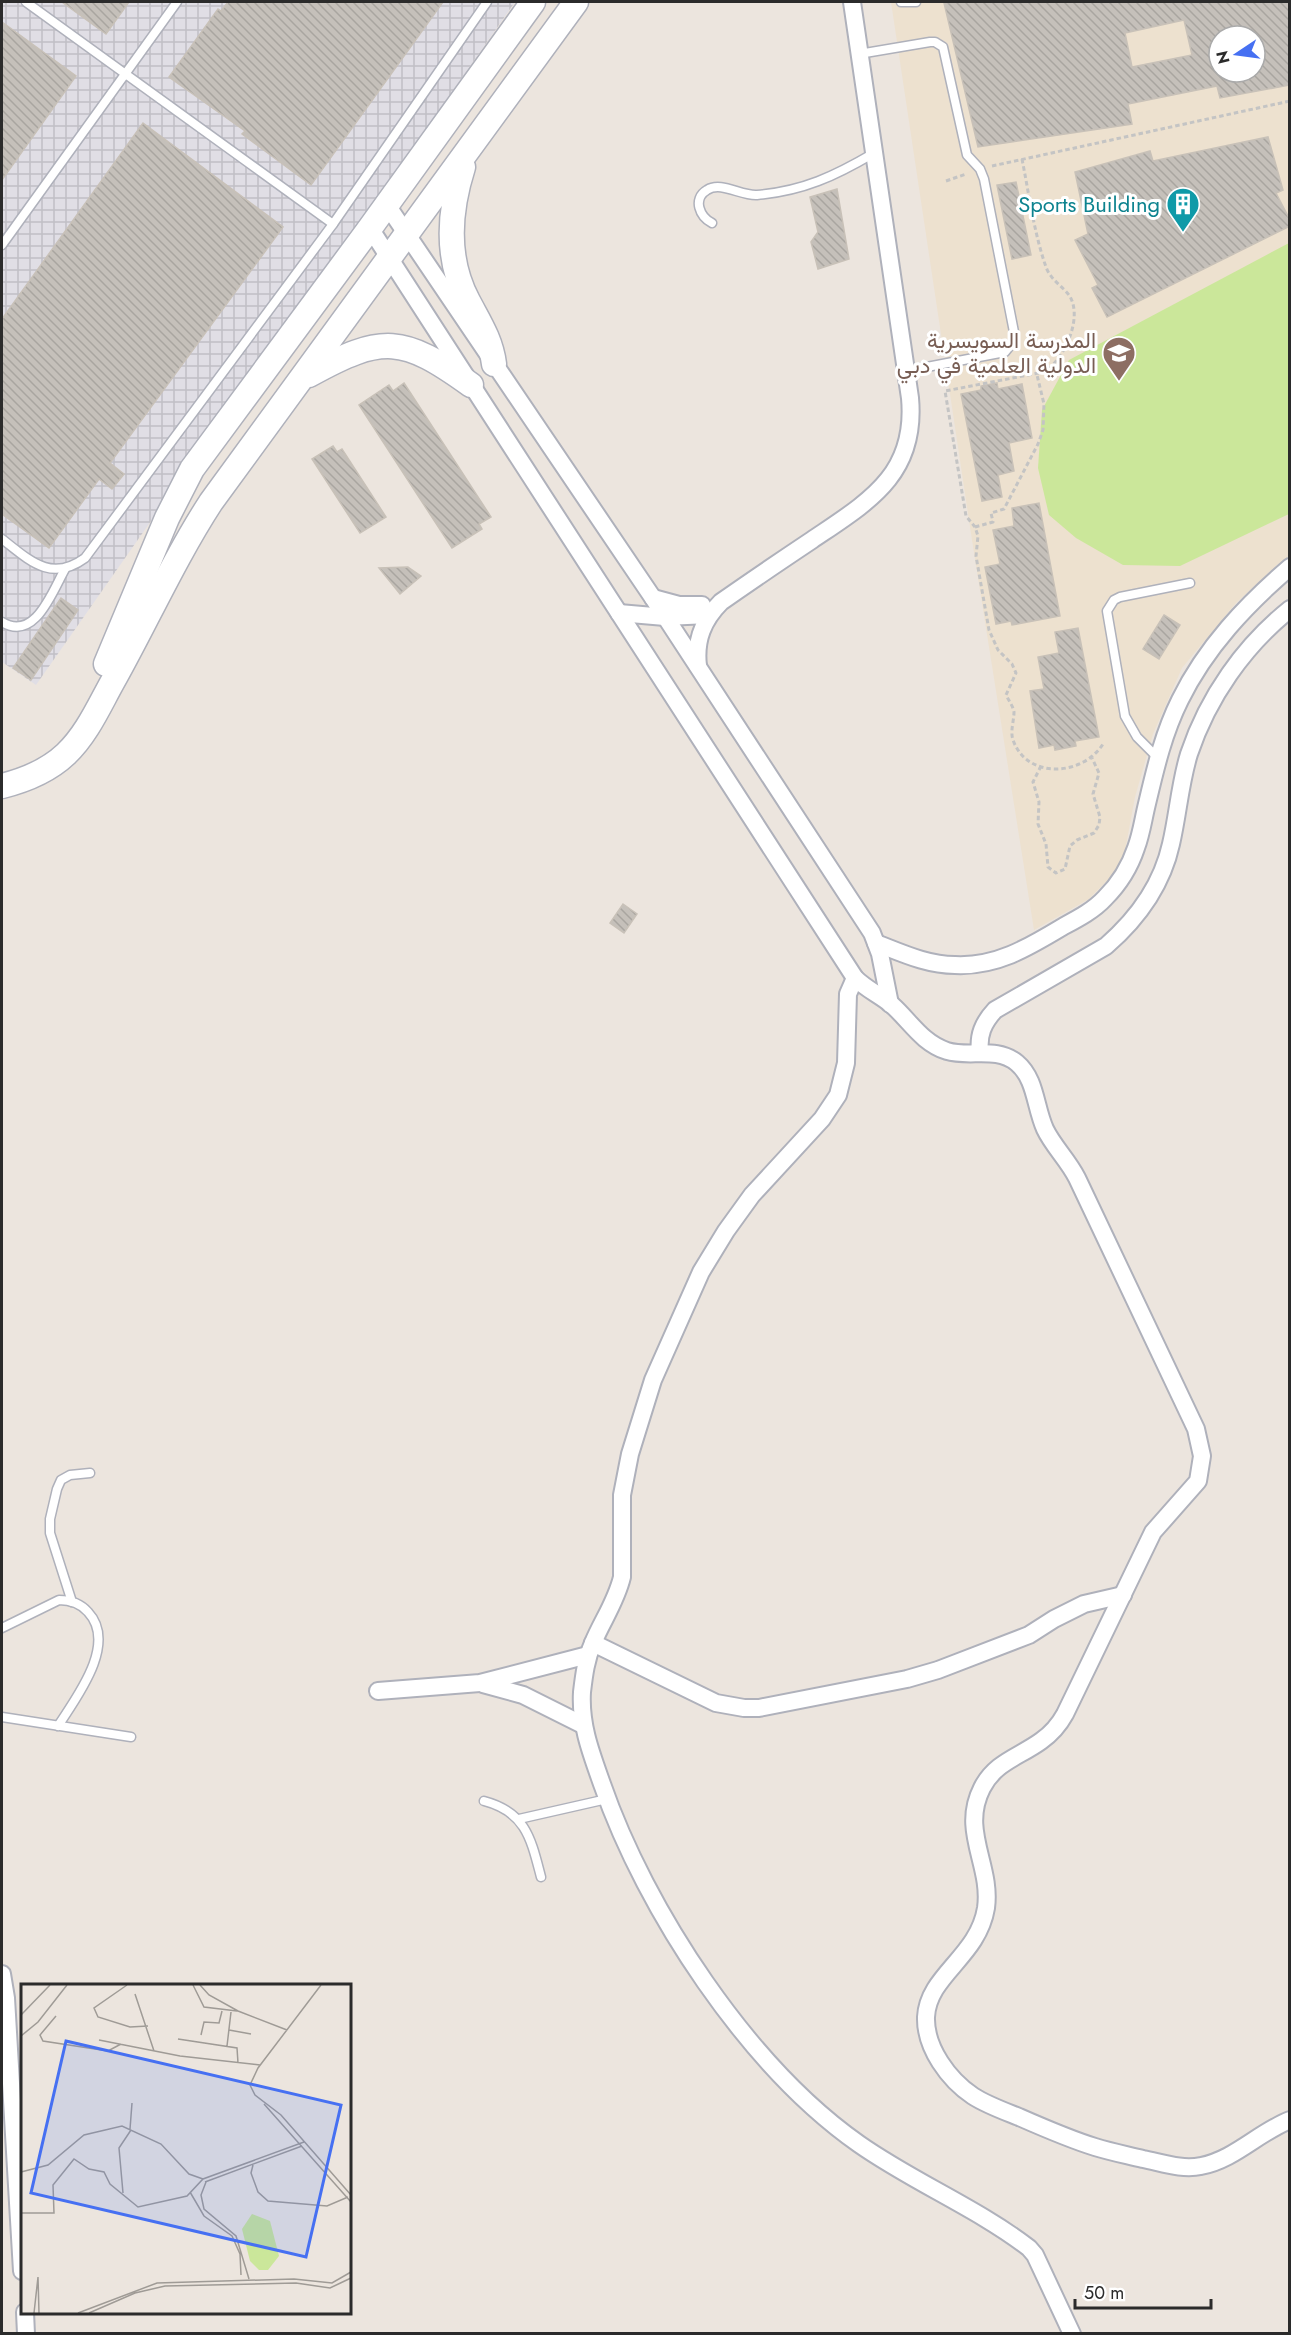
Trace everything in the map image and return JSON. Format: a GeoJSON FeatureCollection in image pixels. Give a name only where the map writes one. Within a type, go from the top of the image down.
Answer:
{"type":"FeatureCollection","features":[{"type":"Feature","properties":{"kind":"street"},"geometry":{"type":"LineString","coordinates":[[2,771],[31,762],[46,753],[59,743],[81,717],[122,628],[167,518],[192,469],[387,205],[533,2]]}},
{"type":"Feature","properties":{"kind":"street"},"geometry":{"type":"LineString","coordinates":[[2,786],[18,782],[52,765],[79,739],[137,638],[198,522],[576,2]]}},
{"type":"Feature","properties":{"kind":"street"},"geometry":{"type":"LineString","coordinates":[[698,668],[700,635],[709,615],[721,602],[857,510],[885,485],[896,469],[909,434],[911,415],[906,371],[852,2]]}},
{"type":"Feature","properties":{"kind":"street"},"geometry":{"type":"LineString","coordinates":[[468,150],[454,197],[451,221],[452,245],[460,282],[486,334],[494,364]]}},
{"type":"Feature","properties":{"kind":"street"},"geometry":{"type":"LineString","coordinates":[[387,205],[653,598],[876,943],[890,1004]]}},
{"type":"Feature","properties":{"kind":"street"},"geometry":{"type":"LineString","coordinates":[[370,228],[855,978],[890,1004],[920,1035],[938,1047],[958,1053],[980,1052],[1005,1056],[1016,1062],[1025,1072],[1031,1083],[1046,1130],[1076,1175],[1196,1429],[1202,1456],[1198,1481],[1153,1532],[1058,1725],[1041,1742],[1005,1761],[988,1778],[977,1799],[973,1823],[986,1884],[983,1919],[967,1951],[940,1982],[929,1999],[926,2018],[929,2038],[942,2064],[962,2087],[974,2096],[1070,2139],[1117,2153],[1179,2167],[1201,2166],[1220,2160],[1290,2120]]}},
{"type":"Feature","properties":{"kind":"street"},"geometry":{"type":"LineString","coordinates":[[302,380],[360,350],[384,346],[400,347],[427,356],[471,386]]}},
{"type":"Feature","properties":{"kind":"street"},"geometry":{"type":"LineString","coordinates":[[876,943],[914,958],[938,964],[982,964],[1024,950],[1092,910],[1116,885],[1136,848],[1158,758],[1181,698],[1211,648],[1249,604],[1290,567]]}},
{"type":"Feature","properties":{"kind":"street"},"geometry":{"type":"LineString","coordinates":[[653,598],[666,603],[693,606],[721,602]]}},
{"type":"Feature","properties":{"kind":"street"},"geometry":{"type":"LineString","coordinates":[[980,1052],[979,1043],[983,1025],[995,1010],[1106,946],[1121,933],[1147,900],[1157,883],[1171,846],[1182,779],[1200,726],[1212,702],[1242,657],[1260,636],[1290,609]]}},
{"type":"Feature","properties":{"kind":"street"},"geometry":{"type":"LineString","coordinates":[[619,613],[665,617],[709,615]]}},
{"type":"Feature","properties":{"kind":"street"},"geometry":{"type":"LineString","coordinates":[[855,978],[848,994],[846,1063],[838,1095],[822,1119],[758,1188],[726,1231],[701,1272],[653,1380],[630,1454],[622,1495],[620,1583],[609,1612],[590,1649],[582,1693],[583,1725],[590,1753],[627,1845],[676,1937],[724,2010],[804,2097],[859,2144],[1029,2248],[1035,2255],[1072,2334]]}},
{"type":"Feature","properties":{"kind":"street"},"geometry":{"type":"LineString","coordinates":[[378,1690],[480,1683],[590,1649],[716,1703],[730,1707],[759,1708],[907,1679],[938,1670],[1029,1635],[1084,1604],[1123,1595]]}},
{"type":"Feature","properties":{"kind":"street"},"geometry":{"type":"LineString","coordinates":[[480,1683],[523,1695],[583,1725]]}},
{"type":"Feature","properties":{"kind":"street"},"geometry":{"type":"LineString","coordinates":[[2,1974],[6,1998],[21,2254]]}},
{"type":"Feature","properties":{"kind":"street"},"geometry":{"type":"LineString","coordinates":[[25,2314],[26,2334]]}},
{"type":"Feature","properties":{"kind":"lane"},"geometry":{"type":"LineString","coordinates":[[26,2],[333,224]]}},
{"type":"Feature","properties":{"kind":"lane"},"geometry":{"type":"LineString","coordinates":[[2,244],[177,2]]}},
{"type":"Feature","properties":{"kind":"lane"},"geometry":{"type":"LineString","coordinates":[[2,539],[42,567],[65,569],[85,558],[333,224],[487,2]]}},
{"type":"Feature","properties":{"kind":"lane"},"geometry":{"type":"LineString","coordinates":[[901,2],[916,2]]}},
{"type":"Feature","properties":{"kind":"lane"},"geometry":{"type":"LineString","coordinates":[[859,54],[930,42],[943,47],[967,155],[980,169],[984,178],[1014,332],[1014,341],[1005,352],[906,371]]}},
{"type":"Feature","properties":{"kind":"lane"},"geometry":{"type":"LineString","coordinates":[[712,223],[701,214],[699,208],[702,194],[708,190],[721,187],[740,194],[756,195],[814,183],[837,175],[874,153]]}},
{"type":"Feature","properties":{"kind":"lane"},"geometry":{"type":"LineString","coordinates":[[2,622],[10,627],[17,627],[32,622],[65,569]]}},
{"type":"Feature","properties":{"kind":"lane"},"geometry":{"type":"LineString","coordinates":[[1158,758],[1137,737],[1125,716],[1107,611],[1114,600],[1120,597],[1190,583]]}},
{"type":"Feature","properties":{"kind":"lane"},"geometry":{"type":"LineString","coordinates":[[72,1602],[50,1533],[50,1519],[61,1480],[70,1474],[90,1473]]}},
{"type":"Feature","properties":{"kind":"lane"},"geometry":{"type":"LineString","coordinates":[[2,1628],[59,1600],[80,1605],[92,1617],[98,1633],[96,1657],[88,1679],[58,1726]]}},
{"type":"Feature","properties":{"kind":"lane"},"geometry":{"type":"LineString","coordinates":[[2,1717],[131,1737]]}},
{"type":"Feature","properties":{"kind":"lane"},"geometry":{"type":"LineString","coordinates":[[519,1819],[607,1799]]}},
{"type":"Feature","properties":{"kind":"lane"},"geometry":{"type":"LineString","coordinates":[[484,1801],[502,1808],[519,1819],[532,1844],[541,1876]]}},
{"type":"Feature","properties":{"kind":"path"},"geometry":{"type":"LineString","coordinates":[[1103,744],[1092,758],[1083,764],[1064,769],[1041,766],[1026,758],[1016,746],[1012,736],[1014,710],[1006,692],[1016,673],[1012,664],[998,650],[987,624],[976,556],[978,536],[975,527],[966,516],[945,391],[1037,375],[1052,368],[1075,321],[1075,308],[1070,296],[1047,271],[1022,159],[1290,101]]}},
{"type":"Feature","properties":{"kind":"path"},"geometry":{"type":"LineString","coordinates":[[975,527],[993,522],[991,513],[1004,509],[1038,444],[1044,416],[1037,375]]}},
{"type":"Feature","properties":{"kind":"path"},"geometry":{"type":"LineString","coordinates":[[1041,766],[1033,782],[1039,802],[1038,824],[1045,841],[1048,867],[1056,873],[1065,869],[1067,851],[1072,843],[1094,833],[1099,825],[1100,817],[1093,795],[1099,773],[1092,758]]}},
{"type":"Feature","properties":{"kind":"shaded area"},"geometry":{"type":"Polygon","coordinates":[[[2,2],[515,2],[36,685],[2,662],[2,2]]]}},
{"type":"Feature","properties":{"kind":"shaded area","name":"المدرسة السويسرية الدولية العلمية في دبي"},"geometry":{"type":"Polygon","coordinates":[[[891,2],[1289,2],[1289,557],[1278,564],[1236,603],[1182,668],[1153,734],[1135,797],[1125,851],[1113,875],[1089,899],[1034,930],[972,540],[891,2]]]}},
{"type":"Feature","properties":{"kind":"green space"},"geometry":{"type":"Polygon","coordinates":[[[1289,243],[1289,514],[1180,566],[1123,565],[1076,538],[1049,515],[1038,468],[1042,410],[1069,360],[1289,243]]]}},
{"type":"Feature","properties":{"kind":"building"},"geometry":{"type":"Polygon","coordinates":[[[62,2],[129,2],[106,34],[62,2]]]}},
{"type":"Feature","properties":{"kind":"building"},"geometry":{"type":"Polygon","coordinates":[[[228,2],[443,2],[311,185],[242,134],[245,131],[169,77],[218,9],[221,11],[228,2]]]}},
{"type":"Feature","properties":{"kind":"building"},"geometry":{"type":"Polygon","coordinates":[[[1290,2],[1290,85],[1220,98],[1217,86],[1128,104],[1132,124],[978,147],[944,3],[1290,2]],[[1184,20],[1125,33],[1132,67],[1192,55],[1184,20]]]}},
{"type":"Feature","properties":{"kind":"building"},"geometry":{"type":"Polygon","coordinates":[[[2,22],[76,76],[2,180],[2,22]]]}},
{"type":"Feature","properties":{"kind":"building"},"geometry":{"type":"Polygon","coordinates":[[[143,123],[283,227],[110,463],[124,474],[112,489],[99,479],[49,548],[2,514],[2,319],[143,123]]]}},
{"type":"Feature","properties":{"kind":"building","name":"Sports Building"},"geometry":{"type":"Polygon","coordinates":[[[1268,137],[1283,190],[1276,193],[1290,220],[1290,226],[1107,317],[1092,288],[1098,285],[1075,240],[1088,234],[1075,172],[1150,151],[1153,161],[1268,137]]]}},
{"type":"Feature","properties":{"kind":"building"},"geometry":{"type":"Polygon","coordinates":[[[1016,182],[1031,255],[1012,259],[997,185],[1016,182]]]}},
{"type":"Feature","properties":{"kind":"building"},"geometry":{"type":"Polygon","coordinates":[[[837,189],[849,259],[818,269],[811,242],[818,232],[810,197],[837,189]]]}},
{"type":"Feature","properties":{"kind":"building"},"geometry":{"type":"Polygon","coordinates":[[[404,383],[491,517],[479,524],[482,529],[452,548],[359,405],[389,385],[393,391],[404,383]]]}},
{"type":"Feature","properties":{"kind":"building"},"geometry":{"type":"Polygon","coordinates":[[[997,383],[998,389],[1022,384],[1032,438],[1009,443],[1014,471],[998,475],[1002,497],[982,501],[961,394],[981,390],[981,386],[997,383]]]}},
{"type":"Feature","properties":{"kind":"building"},"geometry":{"type":"Polygon","coordinates":[[[333,446],[337,452],[342,449],[386,517],[360,533],[312,459],[333,446]]]}},
{"type":"Feature","properties":{"kind":"building"},"geometry":{"type":"Polygon","coordinates":[[[1039,503],[1060,616],[1012,625],[1011,621],[996,624],[985,567],[1000,564],[993,530],[1014,526],[1012,508],[1039,503]]]}},
{"type":"Feature","properties":{"kind":"building"},"geometry":{"type":"Polygon","coordinates":[[[408,567],[421,576],[400,594],[379,568],[408,567]]]}},
{"type":"Feature","properties":{"kind":"building"},"geometry":{"type":"Polygon","coordinates":[[[61,598],[78,610],[31,680],[13,668],[61,598]]]}},
{"type":"Feature","properties":{"kind":"building"},"geometry":{"type":"Polygon","coordinates":[[[1164,615],[1180,625],[1159,659],[1143,649],[1164,615]]]}},
{"type":"Feature","properties":{"kind":"building"},"geometry":{"type":"Polygon","coordinates":[[[1078,628],[1099,737],[1075,741],[1076,746],[1055,750],[1054,745],[1039,748],[1030,691],[1044,689],[1038,657],[1059,653],[1055,632],[1078,628]]]}},
{"type":"Feature","properties":{"kind":"building"},"geometry":{"type":"Polygon","coordinates":[[[623,904],[637,914],[624,933],[610,923],[623,904]]]}},
{"type":"Feature","properties":{"kind":"place","name":"Sports Building"},"geometry":{"type":"Point","coordinates":[1183,233]}},
{"type":"Feature","properties":{"kind":"place","name":"المدرسة السويسرية الدولية العلمية في دبي"},"geometry":{"type":"Point","coordinates":[1119,382]}}]}
